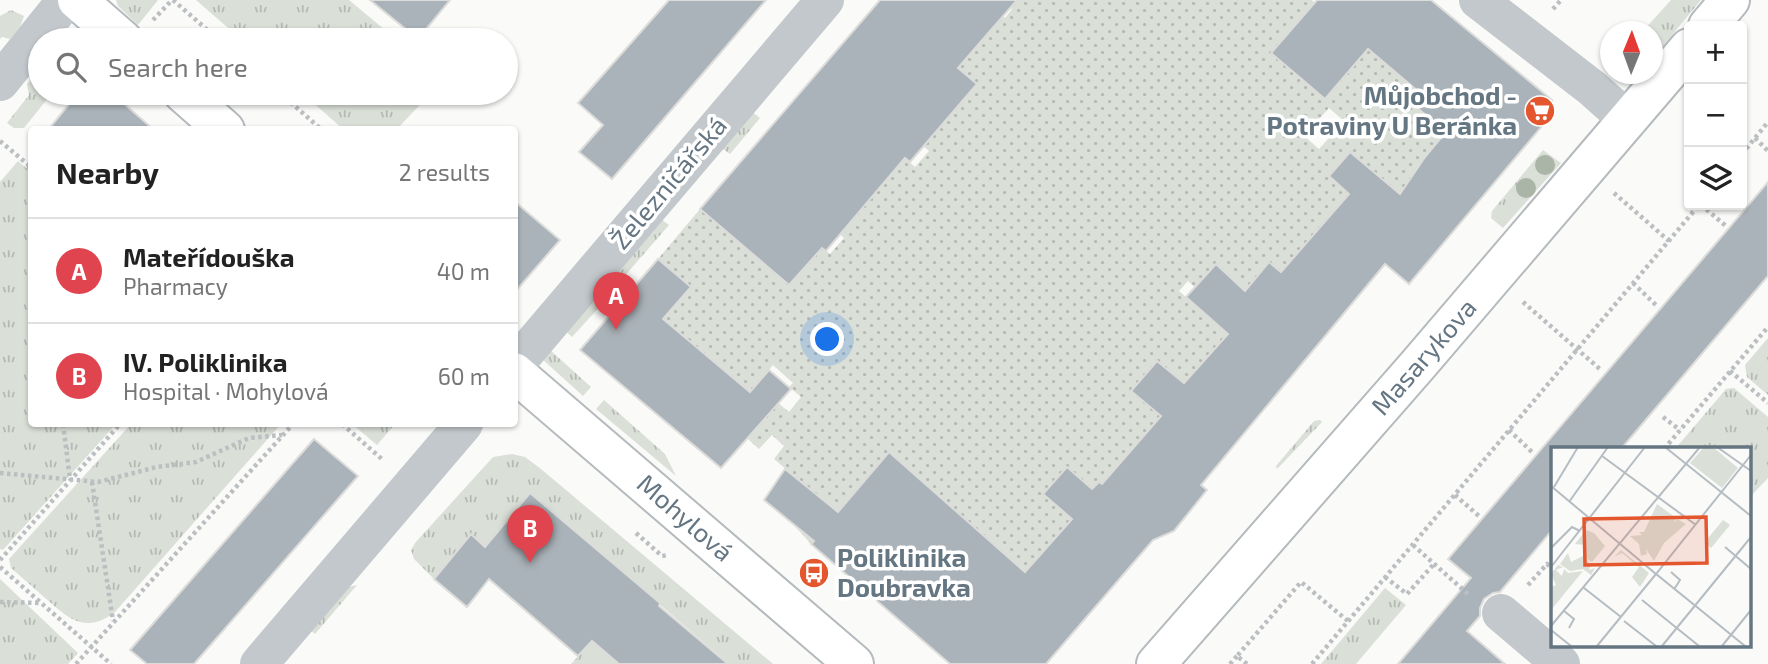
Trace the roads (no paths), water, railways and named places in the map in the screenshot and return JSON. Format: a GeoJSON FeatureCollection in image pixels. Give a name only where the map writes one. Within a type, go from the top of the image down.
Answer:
{"type":"FeatureCollection","features":[{"type":"Feature","properties":{"kind":"main road"},"geometry":{"type":"LineString","coordinates":[[77,0],[109,28]]}},
{"type":"Feature","properties":{"kind":"main road"},"geometry":{"type":"LineString","coordinates":[[1712,21],[1730,0]]}},
{"type":"Feature","properties":{"kind":"main road","name":"Masarykova"},"geometry":{"type":"LineString","coordinates":[[1156,664],[1426,356],[1684,54]]}},
{"type":"Feature","properties":{"kind":"main road"},"geometry":{"type":"LineString","coordinates":[[197,105],[220,126]]}},
{"type":"Feature","properties":{"kind":"main road","name":"Mohylová"},"geometry":{"type":"LineString","coordinates":[[518,375],[854,664]]}},
{"type":"Feature","properties":{"kind":"street"},"geometry":{"type":"LineString","coordinates":[[43,28],[66,0]]}},
{"type":"Feature","properties":{"kind":"street","name":"Železničářská"},"geometry":{"type":"LineString","coordinates":[[518,361],[825,0]]}},
{"type":"Feature","properties":{"kind":"street"},"geometry":{"type":"LineString","coordinates":[[1478,0],[1628,120]]}},
{"type":"Feature","properties":{"kind":"street"},"geometry":{"type":"LineString","coordinates":[[0,82],[28,47]]}},
{"type":"Feature","properties":{"kind":"street"},"geometry":{"type":"LineString","coordinates":[[259,664],[461,427]]}},
{"type":"Feature","properties":{"kind":"street"},"geometry":{"type":"LineString","coordinates":[[1501,613],[1561,664]]}},
{"type":"Feature","properties":{"kind":"place","name":"Můjobchod - Potraviny U Beránka"},"geometry":{"type":"Point","coordinates":[1540,111]}},
{"type":"Feature","properties":{"kind":"place","name":"Mateřídouška"},"geometry":{"type":"Point","coordinates":[616,330]}},
{"type":"Feature","properties":{"kind":"place","name":"IV. Poliklinika"},"geometry":{"type":"Point","coordinates":[530,563]}},
{"type":"Feature","properties":{"kind":"place","name":"Poliklinika Doubravka"},"geometry":{"type":"Point","coordinates":[814,573]}}]}
